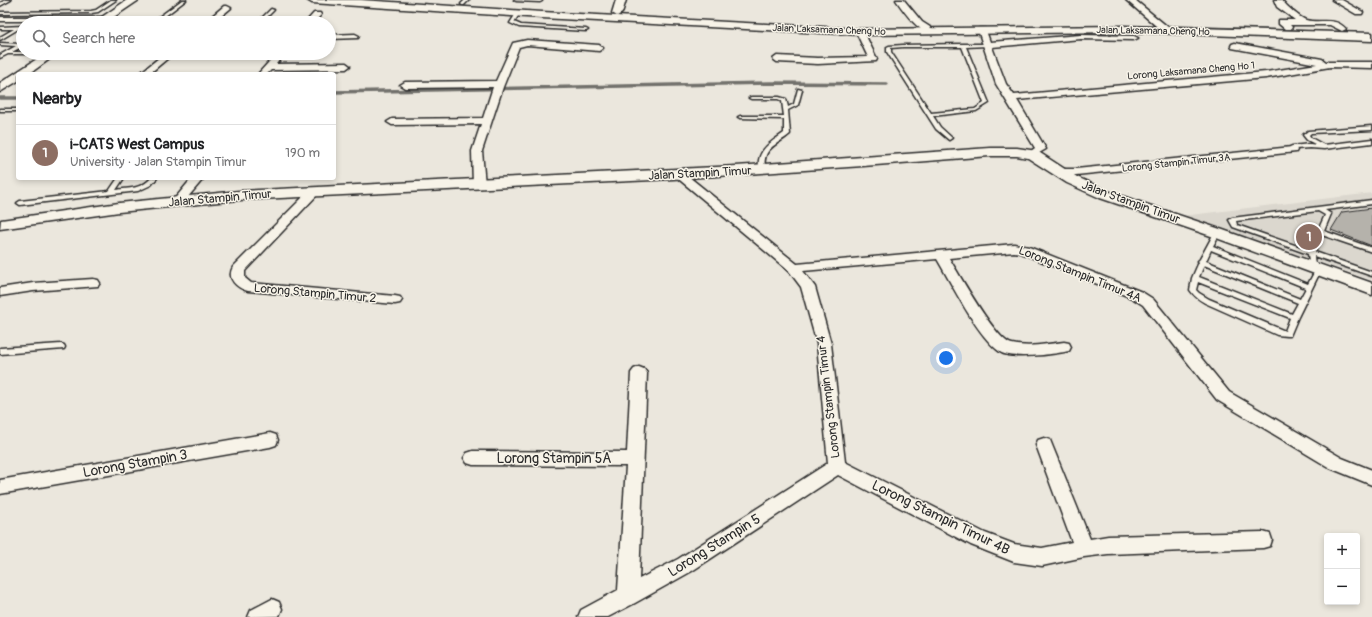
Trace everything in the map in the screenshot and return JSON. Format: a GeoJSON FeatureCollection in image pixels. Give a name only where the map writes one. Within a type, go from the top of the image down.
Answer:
{"type":"FeatureCollection","features":[{"type":"Feature","properties":{"kind":"main road","name":"Jalan Laksamana Cheng Ho"},"geometry":{"type":"LineString","coordinates":[[312,0],[860,32],[1063,29],[1166,30],[1372,37]]}},
{"type":"Feature","properties":{"kind":"main road","name":"Jalan Laksamana Cheng Ho"},"geometry":{"type":"LineString","coordinates":[[396,0],[465,2],[617,14],[850,25],[1021,21],[1155,23],[1372,30]]}},
{"type":"Feature","properties":{"kind":"street"},"geometry":{"type":"LineString","coordinates":[[109,16],[134,0]]}},
{"type":"Feature","properties":{"kind":"street"},"geometry":{"type":"LineString","coordinates":[[617,14],[621,0]]}},
{"type":"Feature","properties":{"kind":"street"},"geometry":{"type":"LineString","coordinates":[[900,0],[919,24],[930,31]]}},
{"type":"Feature","properties":{"kind":"street"},"geometry":{"type":"LineString","coordinates":[[1130,0],[1155,23],[1166,30]]}},
{"type":"Feature","properties":{"kind":"street"},"geometry":{"type":"LineString","coordinates":[[1278,0],[1280,5],[1302,22]]}},
{"type":"Feature","properties":{"kind":"street"},"geometry":{"type":"LineString","coordinates":[[1336,0],[1359,12]]}},
{"type":"Feature","properties":{"kind":"street"},"geometry":{"type":"LineString","coordinates":[[217,16],[227,8]]}},
{"type":"Feature","properties":{"kind":"street"},"geometry":{"type":"LineString","coordinates":[[0,19],[16,19]]}},
{"type":"Feature","properties":{"kind":"street"},"geometry":{"type":"LineString","coordinates":[[1288,27],[1282,22],[1332,23],[1342,29]]}},
{"type":"Feature","properties":{"kind":"street"},"geometry":{"type":"LineString","coordinates":[[982,30],[1001,84],[1012,98],[1041,149],[1032,154]]}},
{"type":"Feature","properties":{"kind":"street"},"geometry":{"type":"LineString","coordinates":[[776,59],[869,61],[873,59],[860,32]]}},
{"type":"Feature","properties":{"kind":"street"},"geometry":{"type":"LineString","coordinates":[[336,37],[356,36]]}},
{"type":"Feature","properties":{"kind":"street"},"geometry":{"type":"LineString","coordinates":[[987,45],[1081,37],[1134,38]]}},
{"type":"Feature","properties":{"kind":"street"},"geometry":{"type":"LineString","coordinates":[[480,185],[477,151],[497,88],[516,45],[521,43],[599,48]]}},
{"type":"Feature","properties":{"kind":"street"},"geometry":{"type":"LineString","coordinates":[[1236,46],[1330,64]]}},
{"type":"Feature","properties":{"kind":"street"},"geometry":{"type":"LineString","coordinates":[[24,72],[42,60]]}},
{"type":"Feature","properties":{"kind":"street"},"geometry":{"type":"LineString","coordinates":[[146,72],[161,60]]}},
{"type":"Feature","properties":{"kind":"street"},"geometry":{"type":"LineString","coordinates":[[264,72],[276,60]]}},
{"type":"Feature","properties":{"kind":"street","name":"Lorong Laksamana Cheng Ho 1"},"geometry":{"type":"LineString","coordinates":[[1012,98],[1266,74],[1330,64],[1372,65]]}},
{"type":"Feature","properties":{"kind":"street"},"geometry":{"type":"LineString","coordinates":[[269,67],[346,66]]}},
{"type":"Feature","properties":{"kind":"street"},"geometry":{"type":"LineString","coordinates":[[0,88],[16,77]]}},
{"type":"Feature","properties":{"kind":"street"},"geometry":{"type":"LineString","coordinates":[[406,85],[497,88]]}},
{"type":"Feature","properties":{"kind":"street"},"geometry":{"type":"LineString","coordinates":[[392,122],[487,121]]}},
{"type":"Feature","properties":{"kind":"street","name":"Lorong Stampin Timur 3A"},"geometry":{"type":"LineString","coordinates":[[1060,172],[1076,172],[1292,150]]}},
{"type":"Feature","properties":{"kind":"street","name":"Jalan Stampin Timur"},"geometry":{"type":"LineString","coordinates":[[0,226],[52,216],[178,202],[315,191],[480,185],[762,170],[990,152],[1017,152],[1032,154],[1072,180],[1105,195],[1314,264],[1372,289]]}},
{"type":"Feature","properties":{"kind":"street","name":"Lorong Stampin Timur 4"},"geometry":{"type":"LineString","coordinates":[[679,174],[794,268],[808,287],[824,344],[837,466]]}},
{"type":"Feature","properties":{"kind":"street"},"geometry":{"type":"LineString","coordinates":[[178,202],[196,180]]}},
{"type":"Feature","properties":{"kind":"street","name":"Lorong Stampin Timur 2"},"geometry":{"type":"LineString","coordinates":[[315,191],[238,270],[238,280],[248,287],[395,300]]}},
{"type":"Feature","properties":{"kind":"street","name":"Lorong Stampin Timur 4A"},"geometry":{"type":"LineString","coordinates":[[794,268],[1014,248],[1024,250],[1137,295],[1148,302],[1223,396],[1336,463],[1372,478]]}},
{"type":"Feature","properties":{"kind":"street"},"geometry":{"type":"LineString","coordinates":[[940,254],[988,332],[1006,349],[1031,351],[1064,347]]}},
{"type":"Feature","properties":{"kind":"street"},"geometry":{"type":"LineString","coordinates":[[0,292],[33,287],[93,283]]}},
{"type":"Feature","properties":{"kind":"street"},"geometry":{"type":"LineString","coordinates":[[628,596],[639,372]]}},
{"type":"Feature","properties":{"kind":"street","name":"Lorong Stampin 3"},"geometry":{"type":"LineString","coordinates":[[0,487],[270,440]]}},
{"type":"Feature","properties":{"kind":"street"},"geometry":{"type":"LineString","coordinates":[[1044,445],[1084,548]]}},
{"type":"Feature","properties":{"kind":"street","name":"Lorong Stampin 5A"},"geometry":{"type":"LineString","coordinates":[[473,458],[634,459]]}},
{"type":"Feature","properties":{"kind":"street","name":"Lorong Stampin Timur 4B"},"geometry":{"type":"LineString","coordinates":[[837,466],[978,539],[1014,553],[1042,557],[1084,548],[1108,545],[1263,540]]}},
{"type":"Feature","properties":{"kind":"street","name":"Lorong Stampin 5"},"geometry":{"type":"LineString","coordinates":[[588,617],[685,565],[837,466]]}},
{"type":"Feature","properties":{"kind":"lane"},"geometry":{"type":"LineString","coordinates":[[0,5],[9,0]]}},
{"type":"Feature","properties":{"kind":"lane"},"geometry":{"type":"LineString","coordinates":[[0,13],[97,11],[114,0]]}},
{"type":"Feature","properties":{"kind":"lane"},"geometry":{"type":"LineString","coordinates":[[162,16],[184,0]]}},
{"type":"Feature","properties":{"kind":"lane"},"geometry":{"type":"LineString","coordinates":[[516,0],[540,0]]}},
{"type":"Feature","properties":{"kind":"lane"},"geometry":{"type":"LineString","coordinates":[[266,16],[272,10]]}},
{"type":"Feature","properties":{"kind":"lane"},"geometry":{"type":"LineString","coordinates":[[81,16],[87,12]]}},
{"type":"Feature","properties":{"kind":"lane"},"geometry":{"type":"LineString","coordinates":[[518,13],[512,23],[520,26],[586,30]]}},
{"type":"Feature","properties":{"kind":"lane"},"geometry":{"type":"LineString","coordinates":[[0,28],[16,27]]}},
{"type":"Feature","properties":{"kind":"lane"},"geometry":{"type":"LineString","coordinates":[[0,39],[16,30]]}},
{"type":"Feature","properties":{"kind":"lane"},"geometry":{"type":"LineString","coordinates":[[0,44],[16,44]]}},
{"type":"Feature","properties":{"kind":"lane"},"geometry":{"type":"LineString","coordinates":[[930,115],[976,110],[987,103],[963,45]]}},
{"type":"Feature","properties":{"kind":"lane"},"geometry":{"type":"LineString","coordinates":[[949,138],[938,128],[889,52],[889,47],[987,45]]}},
{"type":"Feature","properties":{"kind":"lane"},"geometry":{"type":"LineString","coordinates":[[0,57],[16,47]]}},
{"type":"Feature","properties":{"kind":"lane"},"geometry":{"type":"LineString","coordinates":[[6,53],[16,53]]}},
{"type":"Feature","properties":{"kind":"lane"},"geometry":{"type":"LineString","coordinates":[[786,109],[796,105],[800,90]]}},
{"type":"Feature","properties":{"kind":"lane"},"geometry":{"type":"LineString","coordinates":[[751,98],[779,98],[784,100],[786,109],[787,134],[765,150],[760,161],[762,170]]}},
{"type":"Feature","properties":{"kind":"lane"},"geometry":{"type":"LineString","coordinates":[[0,110],[16,110]]}},
{"type":"Feature","properties":{"kind":"lane"},"geometry":{"type":"LineString","coordinates":[[740,117],[786,118]]}},
{"type":"Feature","properties":{"kind":"lane"},"geometry":{"type":"LineString","coordinates":[[1324,147],[1306,135],[1310,132],[1372,128]]}},
{"type":"Feature","properties":{"kind":"lane"},"geometry":{"type":"LineString","coordinates":[[1292,150],[1298,152],[1316,150],[1324,147],[1372,141]]}},
{"type":"Feature","properties":{"kind":"lane"},"geometry":{"type":"LineString","coordinates":[[112,191],[120,180]]}},
{"type":"Feature","properties":{"kind":"lane"},"geometry":{"type":"LineString","coordinates":[[20,203],[143,187],[152,180]]}},
{"type":"Feature","properties":{"kind":"lane"},"geometry":{"type":"LineString","coordinates":[[1372,202],[1232,220],[1235,226],[1314,264],[1372,274]]}},
{"type":"Feature","properties":{"kind":"lane"},"geometry":{"type":"LineString","coordinates":[[1217,233],[1202,261],[1195,278],[1193,290],[1197,295],[1276,331],[1287,334],[1310,287],[1320,232],[1328,214],[1319,209]]}},
{"type":"Feature","properties":{"kind":"lane"},"geometry":{"type":"LineString","coordinates":[[1320,232],[1372,250]]}},
{"type":"Feature","properties":{"kind":"lane"},"geometry":{"type":"LineString","coordinates":[[1209,247],[1310,287]]}},
{"type":"Feature","properties":{"kind":"lane"},"geometry":{"type":"LineString","coordinates":[[1202,261],[1302,302]]}},
{"type":"Feature","properties":{"kind":"lane"},"geometry":{"type":"LineString","coordinates":[[1195,278],[1294,317]]}},
{"type":"Feature","properties":{"kind":"lane"},"geometry":{"type":"LineString","coordinates":[[0,351],[61,347]]}},
{"type":"Feature","properties":{"kind":"shaded area"},"geometry":{"type":"Polygon","coordinates":[[[1162,25],[1372,33],[1372,34],[1162,27],[1162,25]]]}},
{"type":"Feature","properties":{"kind":"shaded area"},"geometry":{"type":"Polygon","coordinates":[[[1372,193],[1372,280],[1182,216],[1372,193]]]}},
{"type":"Feature","properties":{"kind":"building"},"geometry":{"type":"Polygon","coordinates":[[[1372,208],[1372,246],[1331,230],[1342,212],[1372,208]]]}},
{"type":"Feature","properties":{"kind":"waterway"},"geometry":{"type":"LineString","coordinates":[[336,92],[771,83],[887,84]]}},
{"type":"Feature","properties":{"kind":"waterway"},"geometry":{"type":"LineString","coordinates":[[0,98],[16,98]]}},
{"type":"Feature","properties":{"kind":"place","name":"i-CATS West Campus"},"geometry":{"type":"Point","coordinates":[1309,237]}}]}
